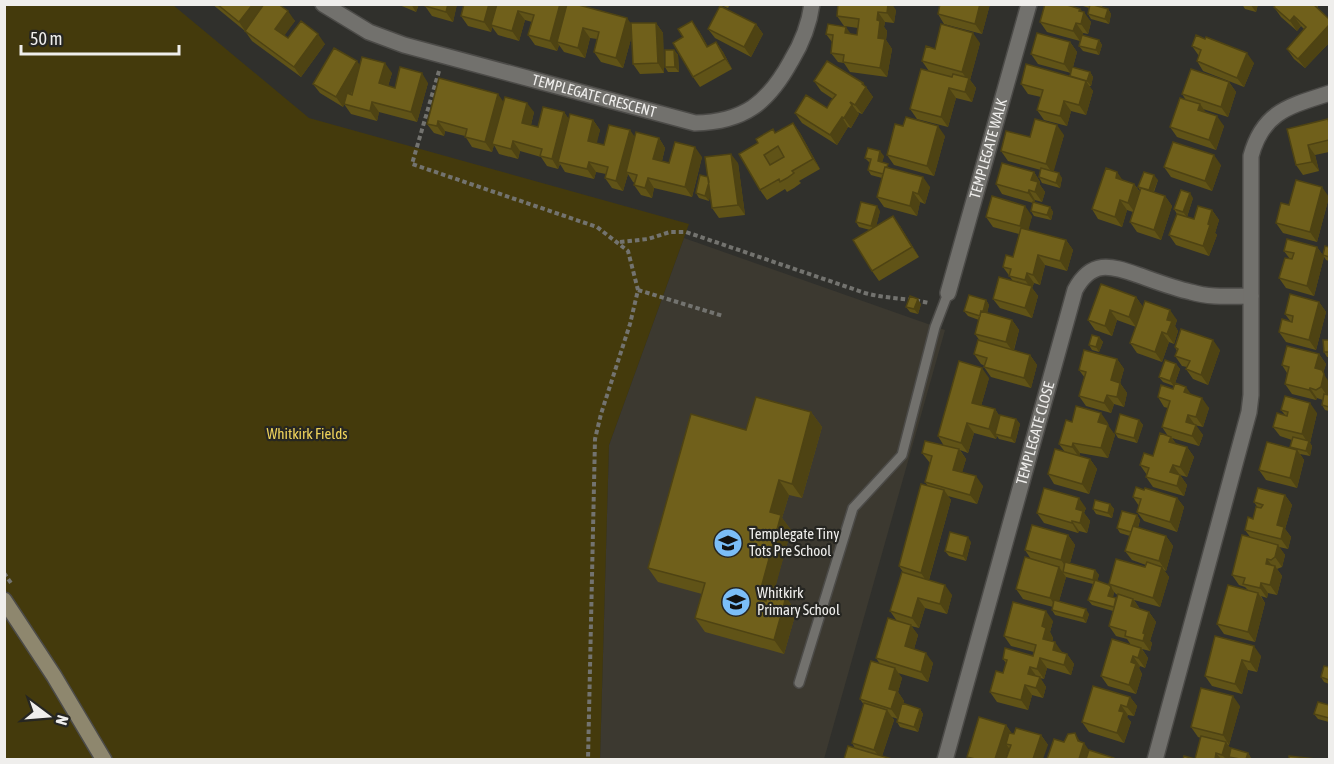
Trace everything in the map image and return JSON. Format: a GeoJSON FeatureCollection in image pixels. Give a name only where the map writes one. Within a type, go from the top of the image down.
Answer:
{"type":"FeatureCollection","features":[{"type":"Feature","properties":{"kind":"street","name":"TEMPLEGATE CRESCENT"},"geometry":{"type":"LineString","coordinates":[[323,4],[369,32],[443,56],[695,123],[711,123],[742,115],[756,107],[771,93],[807,30],[812,4]]}},
{"type":"Feature","properties":{"kind":"street","name":"TEMPLEGATE WALK"},"geometry":{"type":"LineString","coordinates":[[945,300],[1029,4]]}},
{"type":"Feature","properties":{"kind":"street"},"geometry":{"type":"LineString","coordinates":[[1155,759],[1246,428],[1251,395],[1251,156],[1255,140],[1263,126],[1274,115],[1288,107],[1329,93]]}},
{"type":"Feature","properties":{"kind":"street","name":"TEMPLEGATE CLOSE"},"geometry":{"type":"LineString","coordinates":[[945,759],[1075,290],[1080,281],[1095,269],[1116,267],[1191,292],[1216,297],[1251,296]]}},
{"type":"Feature","properties":{"kind":"street"},"geometry":{"type":"LineString","coordinates":[[4,600],[54,676],[104,759]]}},
{"type":"Feature","properties":{"kind":"lane"},"geometry":{"type":"LineString","coordinates":[[799,682],[853,508],[902,455],[935,327],[945,300]]}},
{"type":"Feature","properties":{"kind":"path"},"geometry":{"type":"LineString","coordinates":[[443,56],[412,164],[597,227],[628,251],[638,290],[595,439],[588,759]]}},
{"type":"Feature","properties":{"kind":"path"},"geometry":{"type":"LineString","coordinates":[[619,242],[648,239],[670,232],[686,232],[865,293],[890,298],[945,300]]}},
{"type":"Feature","properties":{"kind":"path"},"geometry":{"type":"LineString","coordinates":[[638,290],[723,316]]}},
{"type":"Feature","properties":{"kind":"shaded area","name":"Whitkirk Primary School"},"geometry":{"type":"Polygon","coordinates":[[[684,238],[945,330],[824,759],[600,760],[609,445],[684,238]]]}},
{"type":"Feature","properties":{"kind":"green space","name":"Whitkirk Fields"},"geometry":{"type":"Polygon","coordinates":[[[5,5],[173,5],[309,118],[689,224],[609,445],[600,759],[5,759],[5,5]]]}},
{"type":"Feature","properties":{"kind":"building"},"geometry":{"type":"Polygon","coordinates":[[[217,4],[253,4],[239,22],[217,4]]]}},
{"type":"Feature","properties":{"kind":"building"},"geometry":{"type":"Polygon","coordinates":[[[264,4],[278,4],[288,11],[275,29],[288,38],[301,21],[318,34],[294,67],[245,31],[264,4]]]}},
{"type":"Feature","properties":{"kind":"building"},"geometry":{"type":"Polygon","coordinates":[[[425,4],[448,4],[446,12],[425,6],[425,4]]]}},
{"type":"Feature","properties":{"kind":"building"},"geometry":{"type":"Polygon","coordinates":[[[464,4],[489,4],[484,22],[461,16],[464,4]]]}},
{"type":"Feature","properties":{"kind":"building"},"geometry":{"type":"Polygon","coordinates":[[[497,4],[560,4],[550,41],[528,35],[534,15],[518,11],[512,31],[491,25],[497,4]]]}},
{"type":"Feature","properties":{"kind":"building"},"geometry":{"type":"Polygon","coordinates":[[[567,4],[575,4],[627,18],[616,58],[594,52],[599,32],[583,28],[578,48],[557,42],[567,4]]]}},
{"type":"Feature","properties":{"kind":"building"},"geometry":{"type":"Polygon","coordinates":[[[838,4],[888,4],[887,13],[878,12],[877,20],[880,21],[878,38],[885,39],[880,68],[843,62],[844,55],[831,53],[833,35],[826,34],[828,24],[846,27],[845,33],[857,35],[859,19],[837,16],[838,4]]]}},
{"type":"Feature","properties":{"kind":"building"},"geometry":{"type":"Polygon","coordinates":[[[940,4],[980,4],[975,24],[938,14],[940,4]]]}},
{"type":"Feature","properties":{"kind":"building"},"geometry":{"type":"Polygon","coordinates":[[[1045,4],[1064,4],[1080,9],[1079,11],[1084,12],[1081,24],[1076,23],[1073,31],[1040,22],[1045,4]]]}},
{"type":"Feature","properties":{"kind":"building"},"geometry":{"type":"Polygon","coordinates":[[[1090,4],[1108,9],[1105,19],[1088,14],[1090,4]]]}},
{"type":"Feature","properties":{"kind":"building"},"geometry":{"type":"Polygon","coordinates":[[[1276,4],[1313,4],[1329,19],[1329,25],[1298,59],[1287,49],[1306,27],[1294,16],[1290,21],[1274,7],[1276,4]]]}},
{"type":"Feature","properties":{"kind":"building"},"geometry":{"type":"Polygon","coordinates":[[[720,6],[756,24],[744,47],[708,29],[720,6]]]}},
{"type":"Feature","properties":{"kind":"building"},"geometry":{"type":"Polygon","coordinates":[[[692,21],[707,47],[716,42],[725,59],[693,77],[673,43],[683,37],[678,29],[692,21]]]}},
{"type":"Feature","properties":{"kind":"building"},"geometry":{"type":"Polygon","coordinates":[[[631,23],[656,23],[658,63],[633,64],[631,23]]]}},
{"type":"Feature","properties":{"kind":"building"},"geometry":{"type":"Polygon","coordinates":[[[941,24],[973,33],[962,72],[922,61],[926,46],[935,49],[941,24]]]}},
{"type":"Feature","properties":{"kind":"building"},"geometry":{"type":"Polygon","coordinates":[[[1037,33],[1070,42],[1064,64],[1031,54],[1037,33]]]}},
{"type":"Feature","properties":{"kind":"building"},"geometry":{"type":"Polygon","coordinates":[[[1082,35],[1099,40],[1096,50],[1079,46],[1082,35]]]}},
{"type":"Feature","properties":{"kind":"building"},"geometry":{"type":"Polygon","coordinates":[[[1196,35],[1247,53],[1237,78],[1197,61],[1201,50],[1192,46],[1196,35]]]}},
{"type":"Feature","properties":{"kind":"building"},"geometry":{"type":"Polygon","coordinates":[[[334,48],[357,61],[336,97],[313,84],[334,48]]]}},
{"type":"Feature","properties":{"kind":"building"},"geometry":{"type":"Polygon","coordinates":[[[665,50],[674,50],[675,67],[665,67],[665,50]]]}},
{"type":"Feature","properties":{"kind":"building"},"geometry":{"type":"Polygon","coordinates":[[[362,57],[385,63],[379,83],[395,88],[400,67],[422,73],[411,112],[372,102],[370,111],[344,104],[347,93],[352,95],[362,57]]]}},
{"type":"Feature","properties":{"kind":"building"},"geometry":{"type":"Polygon","coordinates":[[[827,61],[866,87],[855,105],[850,102],[852,105],[830,135],[795,113],[806,95],[827,108],[836,95],[814,81],[827,61]]]}},
{"type":"Feature","properties":{"kind":"building"},"geometry":{"type":"Polygon","coordinates":[[[1026,64],[1086,81],[1079,105],[1064,101],[1060,116],[1037,110],[1043,90],[1021,84],[1026,64]]]}},
{"type":"Feature","properties":{"kind":"building"},"geometry":{"type":"Polygon","coordinates":[[[1072,67],[1090,72],[1087,81],[1070,76],[1072,67]]]}},
{"type":"Feature","properties":{"kind":"building"},"geometry":{"type":"Polygon","coordinates":[[[921,69],[952,77],[953,74],[969,78],[965,92],[949,88],[941,117],[910,109],[921,69]]]}},
{"type":"Feature","properties":{"kind":"building"},"geometry":{"type":"Polygon","coordinates":[[[1191,69],[1229,82],[1221,107],[1182,94],[1191,69]]]}},
{"type":"Feature","properties":{"kind":"building"},"geometry":{"type":"Polygon","coordinates":[[[439,78],[498,94],[485,142],[465,137],[467,129],[438,121],[437,126],[427,124],[439,78]]]}},
{"type":"Feature","properties":{"kind":"building"},"geometry":{"type":"Polygon","coordinates":[[[505,97],[527,103],[522,123],[538,127],[543,107],[564,112],[552,159],[540,156],[542,149],[513,141],[511,149],[492,144],[505,97]]]}},
{"type":"Feature","properties":{"kind":"building"},"geometry":{"type":"Polygon","coordinates":[[[1180,98],[1200,104],[1198,110],[1217,116],[1209,140],[1170,127],[1180,98]]]}},
{"type":"Feature","properties":{"kind":"building"},"geometry":{"type":"Polygon","coordinates":[[[570,114],[593,120],[588,141],[604,145],[609,125],[630,130],[616,181],[605,178],[608,167],[589,162],[587,169],[558,162],[570,114]]]}},
{"type":"Feature","properties":{"kind":"building"},"geometry":{"type":"Polygon","coordinates":[[[906,117],[938,126],[927,166],[887,155],[895,124],[903,126],[906,117]]]}},
{"type":"Feature","properties":{"kind":"building"},"geometry":{"type":"Polygon","coordinates":[[[1035,119],[1057,125],[1046,164],[1001,151],[1006,131],[1030,137],[1035,119]]]}},
{"type":"Feature","properties":{"kind":"building"},"geometry":{"type":"Polygon","coordinates":[[[1328,119],[1329,140],[1308,145],[1312,162],[1296,165],[1287,129],[1328,119]]]}},
{"type":"Feature","properties":{"kind":"building"},"geometry":{"type":"Polygon","coordinates":[[[793,123],[813,159],[792,171],[794,173],[787,178],[780,182],[779,179],[760,190],[739,154],[758,143],[756,139],[773,129],[775,133],[793,123]],[[778,146],[764,155],[770,165],[784,157],[778,146]]]}},
{"type":"Feature","properties":{"kind":"building"},"geometry":{"type":"Polygon","coordinates":[[[636,132],[659,138],[653,159],[669,163],[675,142],[695,147],[685,187],[648,178],[645,188],[634,185],[637,175],[626,172],[636,132]]]}},
{"type":"Feature","properties":{"kind":"building"},"geometry":{"type":"Polygon","coordinates":[[[1173,142],[1214,155],[1205,181],[1164,167],[1173,142]]]}},
{"type":"Feature","properties":{"kind":"building"},"geometry":{"type":"Polygon","coordinates":[[[868,148],[880,151],[878,161],[888,164],[883,174],[868,170],[871,159],[865,158],[868,148]]]}},
{"type":"Feature","properties":{"kind":"building"},"geometry":{"type":"Polygon","coordinates":[[[731,154],[738,205],[712,208],[705,157],[731,154]]]}},
{"type":"Feature","properties":{"kind":"building"},"geometry":{"type":"Polygon","coordinates":[[[1002,163],[1034,172],[1031,180],[1038,182],[1035,192],[1029,190],[1028,193],[996,184],[1002,163]]]}},
{"type":"Feature","properties":{"kind":"building"},"geometry":{"type":"Polygon","coordinates":[[[885,167],[923,177],[918,194],[913,192],[910,206],[877,197],[885,167]]]}},
{"type":"Feature","properties":{"kind":"building"},"geometry":{"type":"Polygon","coordinates":[[[1041,168],[1059,173],[1056,183],[1039,177],[1041,168]]]}},
{"type":"Feature","properties":{"kind":"building"},"geometry":{"type":"Polygon","coordinates":[[[1106,168],[1117,172],[1116,178],[1134,184],[1128,203],[1120,200],[1115,217],[1092,209],[1106,168]]]}},
{"type":"Feature","properties":{"kind":"building"},"geometry":{"type":"Polygon","coordinates":[[[1144,172],[1154,175],[1149,190],[1138,187],[1144,172]]]}},
{"type":"Feature","properties":{"kind":"building"},"geometry":{"type":"Polygon","coordinates":[[[700,175],[708,177],[705,196],[696,193],[700,175]]]}},
{"type":"Feature","properties":{"kind":"building"},"geometry":{"type":"Polygon","coordinates":[[[1296,180],[1322,187],[1310,232],[1276,223],[1281,203],[1289,205],[1296,180]]]}},
{"type":"Feature","properties":{"kind":"building"},"geometry":{"type":"Polygon","coordinates":[[[1141,188],[1165,196],[1154,230],[1130,222],[1141,188]]]}},
{"type":"Feature","properties":{"kind":"building"},"geometry":{"type":"Polygon","coordinates":[[[1181,190],[1190,193],[1183,212],[1174,209],[1181,190]]]}},
{"type":"Feature","properties":{"kind":"building"},"geometry":{"type":"Polygon","coordinates":[[[992,196],[1025,206],[1020,226],[986,217],[992,196]]]}},
{"type":"Feature","properties":{"kind":"building"},"geometry":{"type":"Polygon","coordinates":[[[861,202],[877,206],[871,226],[856,222],[861,202]]]}},
{"type":"Feature","properties":{"kind":"building"},"geometry":{"type":"Polygon","coordinates":[[[1033,202],[1050,207],[1047,215],[1031,211],[1033,202]]]}},
{"type":"Feature","properties":{"kind":"building"},"geometry":{"type":"Polygon","coordinates":[[[1198,206],[1212,210],[1203,246],[1169,235],[1177,214],[1194,219],[1198,206]]]}},
{"type":"Feature","properties":{"kind":"building"},"geometry":{"type":"Polygon","coordinates":[[[893,216],[912,247],[872,271],[853,240],[893,216]]]}},
{"type":"Feature","properties":{"kind":"building"},"geometry":{"type":"Polygon","coordinates":[[[1021,228],[1066,240],[1060,261],[1038,255],[1033,275],[1027,273],[1025,280],[1009,276],[1011,269],[1003,267],[1006,255],[1013,257],[1021,228]]]}},
{"type":"Feature","properties":{"kind":"building"},"geometry":{"type":"Polygon","coordinates":[[[1287,239],[1317,247],[1307,286],[1279,278],[1285,258],[1292,259],[1294,253],[1284,251],[1287,239]]]}},
{"type":"Feature","properties":{"kind":"building"},"geometry":{"type":"Polygon","coordinates":[[[1325,246],[1329,247],[1329,257],[1323,255],[1325,246]]]}},
{"type":"Feature","properties":{"kind":"building"},"geometry":{"type":"Polygon","coordinates":[[[999,277],[1032,286],[1025,308],[993,299],[999,277]]]}},
{"type":"Feature","properties":{"kind":"building"},"geometry":{"type":"Polygon","coordinates":[[[1101,284],[1136,297],[1129,317],[1110,310],[1105,326],[1088,320],[1101,284]]]}},
{"type":"Feature","properties":{"kind":"building"},"geometry":{"type":"Polygon","coordinates":[[[1290,294],[1319,302],[1309,340],[1279,332],[1282,319],[1292,322],[1293,316],[1285,314],[1290,294]]]}},
{"type":"Feature","properties":{"kind":"building"},"geometry":{"type":"Polygon","coordinates":[[[969,295],[986,300],[980,316],[964,311],[969,295]]]}},
{"type":"Feature","properties":{"kind":"building"},"geometry":{"type":"Polygon","coordinates":[[[910,296],[918,299],[914,309],[906,307],[910,296]]]}},
{"type":"Feature","properties":{"kind":"building"},"geometry":{"type":"Polygon","coordinates":[[[1145,301],[1170,310],[1167,320],[1172,321],[1167,334],[1162,332],[1155,352],[1130,343],[1145,301]]]}},
{"type":"Feature","properties":{"kind":"building"},"geometry":{"type":"Polygon","coordinates":[[[981,311],[1012,320],[1006,342],[975,334],[981,311]]]}},
{"type":"Feature","properties":{"kind":"building"},"geometry":{"type":"Polygon","coordinates":[[[1181,329],[1213,340],[1201,375],[1186,369],[1190,361],[1175,356],[1178,349],[1175,347],[1181,329]]]}},
{"type":"Feature","properties":{"kind":"building"},"geometry":{"type":"Polygon","coordinates":[[[1092,335],[1099,337],[1096,347],[1089,345],[1092,335]]]}},
{"type":"Feature","properties":{"kind":"building"},"geometry":{"type":"Polygon","coordinates":[[[978,340],[1030,355],[1024,378],[984,367],[987,358],[974,354],[978,340]]]}},
{"type":"Feature","properties":{"kind":"building"},"geometry":{"type":"Polygon","coordinates":[[[1323,340],[1329,340],[1329,352],[1324,352],[1323,340]]]}},
{"type":"Feature","properties":{"kind":"building"},"geometry":{"type":"Polygon","coordinates":[[[1287,346],[1319,354],[1315,368],[1322,370],[1324,374],[1321,387],[1309,390],[1285,384],[1289,367],[1282,365],[1287,346]]]}},
{"type":"Feature","properties":{"kind":"building"},"geometry":{"type":"Polygon","coordinates":[[[1084,350],[1117,359],[1111,380],[1120,383],[1117,397],[1107,395],[1104,403],[1079,396],[1086,372],[1079,370],[1084,350]]]}},
{"type":"Feature","properties":{"kind":"building"},"geometry":{"type":"Polygon","coordinates":[[[1165,360],[1176,364],[1170,381],[1159,377],[1165,360]]]}},
{"type":"Feature","properties":{"kind":"building"},"geometry":{"type":"Polygon","coordinates":[[[959,361],[982,368],[972,403],[995,409],[989,429],[967,423],[961,443],[938,436],[959,361]]]}},
{"type":"Feature","properties":{"kind":"building"},"geometry":{"type":"Polygon","coordinates":[[[1175,383],[1186,387],[1184,392],[1202,398],[1196,417],[1188,415],[1186,422],[1196,425],[1192,436],[1162,427],[1170,401],[1158,397],[1161,385],[1173,389],[1175,383]]]}},
{"type":"Feature","properties":{"kind":"building"},"geometry":{"type":"Polygon","coordinates":[[[1324,394],[1329,395],[1329,407],[1322,405],[1324,394]]]}},
{"type":"Feature","properties":{"kind":"building"},"geometry":{"type":"Polygon","coordinates":[[[1285,396],[1310,403],[1302,434],[1273,427],[1277,413],[1287,416],[1288,412],[1281,410],[1285,396]]]}},
{"type":"Feature","properties":{"kind":"building","name":"Whitkirk Primary School"},"geometry":{"type":"Polygon","coordinates":[[[756,397],[811,412],[792,484],[779,480],[770,512],[781,515],[758,599],[766,601],[768,592],[786,597],[774,640],[695,618],[705,583],[648,568],[691,414],[746,430],[756,397]]]}},
{"type":"Feature","properties":{"kind":"building"},"geometry":{"type":"Polygon","coordinates":[[[1076,406],[1101,413],[1098,422],[1108,425],[1101,448],[1073,443],[1072,447],[1059,444],[1066,420],[1072,422],[1076,406]]]}},
{"type":"Feature","properties":{"kind":"building"},"geometry":{"type":"Polygon","coordinates":[[[1120,414],[1139,420],[1134,438],[1115,433],[1120,414]]]}},
{"type":"Feature","properties":{"kind":"building"},"geometry":{"type":"Polygon","coordinates":[[[1000,415],[1016,419],[1011,438],[995,434],[1000,415]]]}},
{"type":"Feature","properties":{"kind":"building"},"geometry":{"type":"Polygon","coordinates":[[[1160,433],[1171,437],[1169,442],[1187,447],[1180,467],[1173,465],[1170,472],[1180,475],[1177,486],[1146,477],[1149,468],[1140,465],[1144,453],[1153,456],[1160,433]]]}},
{"type":"Feature","properties":{"kind":"building"},"geometry":{"type":"Polygon","coordinates":[[[1293,437],[1309,441],[1306,451],[1290,447],[1293,437]]]}},
{"type":"Feature","properties":{"kind":"building"},"geometry":{"type":"Polygon","coordinates":[[[925,441],[959,449],[953,470],[976,476],[970,495],[925,482],[932,456],[922,453],[925,441]]]}},
{"type":"Feature","properties":{"kind":"building"},"geometry":{"type":"Polygon","coordinates":[[[1267,442],[1297,450],[1290,478],[1259,470],[1267,442]]]}},
{"type":"Feature","properties":{"kind":"building"},"geometry":{"type":"Polygon","coordinates":[[[1055,449],[1090,459],[1082,484],[1048,474],[1055,449]]]}},
{"type":"Feature","properties":{"kind":"building"},"geometry":{"type":"Polygon","coordinates":[[[921,484],[944,490],[921,573],[899,566],[921,484]]]}},
{"type":"Feature","properties":{"kind":"building"},"geometry":{"type":"Polygon","coordinates":[[[1136,487],[1177,498],[1170,522],[1137,512],[1141,499],[1133,497],[1136,487]]]}},
{"type":"Feature","properties":{"kind":"building"},"geometry":{"type":"Polygon","coordinates":[[[1044,488],[1079,498],[1076,509],[1083,511],[1080,523],[1072,521],[1072,523],[1037,513],[1044,488]]]}},
{"type":"Feature","properties":{"kind":"building"},"geometry":{"type":"Polygon","coordinates":[[[1258,488],[1285,495],[1277,525],[1284,527],[1281,539],[1245,530],[1248,517],[1253,519],[1256,507],[1261,508],[1263,505],[1254,502],[1258,488]]]}},
{"type":"Feature","properties":{"kind":"building"},"geometry":{"type":"Polygon","coordinates":[[[1095,500],[1110,504],[1108,513],[1093,509],[1095,500]]]}},
{"type":"Feature","properties":{"kind":"building"},"geometry":{"type":"Polygon","coordinates":[[[1122,511],[1137,515],[1131,532],[1117,528],[1122,511]]]}},
{"type":"Feature","properties":{"kind":"building"},"geometry":{"type":"Polygon","coordinates":[[[1032,525],[1068,535],[1061,560],[1025,550],[1032,525]]]}},
{"type":"Feature","properties":{"kind":"building"},"geometry":{"type":"Polygon","coordinates":[[[1133,526],[1166,536],[1159,561],[1125,551],[1133,526]]]}},
{"type":"Feature","properties":{"kind":"building"},"geometry":{"type":"Polygon","coordinates":[[[950,532],[968,537],[963,556],[945,551],[950,532]]]}},
{"type":"Feature","properties":{"kind":"building"},"geometry":{"type":"Polygon","coordinates":[[[1242,535],[1278,545],[1275,557],[1271,560],[1267,559],[1266,564],[1275,566],[1270,585],[1261,583],[1260,588],[1243,584],[1245,578],[1232,575],[1242,535]]]}},
{"type":"Feature","properties":{"kind":"building"},"geometry":{"type":"Polygon","coordinates":[[[1025,557],[1059,567],[1050,598],[1016,589],[1025,557]]]}},
{"type":"Feature","properties":{"kind":"building"},"geometry":{"type":"Polygon","coordinates":[[[1116,559],[1145,567],[1147,562],[1162,567],[1153,598],[1109,584],[1116,559]]]}},
{"type":"Feature","properties":{"kind":"building"},"geometry":{"type":"Polygon","coordinates":[[[1065,562],[1095,570],[1093,580],[1063,572],[1065,562]]]}},
{"type":"Feature","properties":{"kind":"building"},"geometry":{"type":"Polygon","coordinates":[[[902,572],[945,585],[940,604],[918,598],[912,618],[890,611],[902,572]]]}},
{"type":"Feature","properties":{"kind":"building"},"geometry":{"type":"Polygon","coordinates":[[[1095,580],[1111,587],[1108,596],[1116,598],[1114,607],[1088,600],[1095,580]]]}},
{"type":"Feature","properties":{"kind":"building"},"geometry":{"type":"Polygon","coordinates":[[[1228,585],[1258,593],[1248,632],[1217,624],[1228,585]]]}},
{"type":"Feature","properties":{"kind":"building"},"geometry":{"type":"Polygon","coordinates":[[[1118,594],[1133,599],[1131,606],[1149,612],[1143,641],[1125,636],[1126,631],[1109,626],[1118,594]]]}},
{"type":"Feature","properties":{"kind":"building"},"geometry":{"type":"Polygon","coordinates":[[[1054,600],[1086,609],[1083,618],[1052,610],[1054,600]]]}},
{"type":"Feature","properties":{"kind":"building"},"geometry":{"type":"Polygon","coordinates":[[[1013,602],[1046,611],[1042,626],[1046,628],[1043,639],[1055,642],[1053,650],[1067,654],[1064,665],[1040,658],[1037,669],[1030,667],[1028,674],[1040,677],[1036,688],[1025,685],[1021,700],[990,692],[996,671],[1003,673],[1007,660],[1003,659],[1005,648],[1033,656],[1036,645],[1004,636],[1013,602]]]}},
{"type":"Feature","properties":{"kind":"building"},"geometry":{"type":"Polygon","coordinates":[[[888,618],[911,625],[905,646],[926,653],[921,672],[876,658],[888,618]]]}},
{"type":"Feature","properties":{"kind":"building"},"geometry":{"type":"Polygon","coordinates":[[[1215,636],[1254,646],[1250,662],[1242,660],[1235,684],[1205,676],[1215,636]]]}},
{"type":"Feature","properties":{"kind":"building"},"geometry":{"type":"Polygon","coordinates":[[[1112,639],[1141,648],[1138,658],[1133,656],[1131,662],[1136,664],[1129,685],[1101,676],[1112,639]]]}},
{"type":"Feature","properties":{"kind":"building"},"geometry":{"type":"Polygon","coordinates":[[[871,661],[895,668],[889,689],[897,691],[891,709],[860,699],[871,661]]]}},
{"type":"Feature","properties":{"kind":"building"},"geometry":{"type":"Polygon","coordinates":[[[1324,666],[1329,667],[1329,680],[1321,677],[1324,666]]]}},
{"type":"Feature","properties":{"kind":"building"},"geometry":{"type":"Polygon","coordinates":[[[1093,686],[1130,697],[1127,707],[1121,705],[1119,711],[1124,712],[1117,733],[1082,722],[1093,686]]]}},
{"type":"Feature","properties":{"kind":"building"},"geometry":{"type":"Polygon","coordinates":[[[1201,688],[1233,696],[1223,735],[1191,727],[1201,688]]]}},
{"type":"Feature","properties":{"kind":"building"},"geometry":{"type":"Polygon","coordinates":[[[1318,702],[1329,705],[1329,718],[1314,714],[1318,702]]]}},
{"type":"Feature","properties":{"kind":"building"},"geometry":{"type":"Polygon","coordinates":[[[864,703],[887,710],[874,750],[852,743],[864,703]]]}},
{"type":"Feature","properties":{"kind":"building"},"geometry":{"type":"Polygon","coordinates":[[[902,703],[920,709],[914,727],[897,722],[902,703]]]}},
{"type":"Feature","properties":{"kind":"building"},"geometry":{"type":"Polygon","coordinates":[[[979,717],[1006,725],[995,759],[967,757],[979,717]]]}},
{"type":"Feature","properties":{"kind":"building"},"geometry":{"type":"Polygon","coordinates":[[[1016,728],[1041,735],[1033,759],[1006,759],[1011,745],[1006,744],[1009,733],[1014,734],[1016,728]]]}},
{"type":"Feature","properties":{"kind":"building"},"geometry":{"type":"Polygon","coordinates":[[[1075,733],[1078,741],[1084,743],[1079,759],[1047,759],[1054,739],[1064,742],[1068,734],[1075,733]]]}},
{"type":"Feature","properties":{"kind":"building"},"geometry":{"type":"Polygon","coordinates":[[[1201,736],[1226,742],[1222,755],[1216,753],[1215,759],[1195,759],[1201,736]]]}},
{"type":"Feature","properties":{"kind":"building"},"geometry":{"type":"Polygon","coordinates":[[[848,746],[892,759],[844,759],[848,746]]]}},
{"type":"Feature","properties":{"kind":"building"},"geometry":{"type":"Polygon","coordinates":[[[1231,748],[1248,753],[1246,759],[1229,757],[1231,748]]]}},
{"type":"Feature","properties":{"kind":"building"},"geometry":{"type":"Polygon","coordinates":[[[1089,750],[1114,758],[1114,759],[1086,759],[1089,750]]]}},
{"type":"Feature","properties":{"kind":"building"},"geometry":{"type":"Polygon","coordinates":[[[1289,756],[1316,759],[1289,759],[1289,756]]]}},
{"type":"Feature","properties":{"kind":"place","name":"Templegate Tiny Tots Pre School"},"geometry":{"type":"Point","coordinates":[728,543]}},
{"type":"Feature","properties":{"kind":"place","name":"Whitkirk Primary School"},"geometry":{"type":"Point","coordinates":[736,602]}}]}
